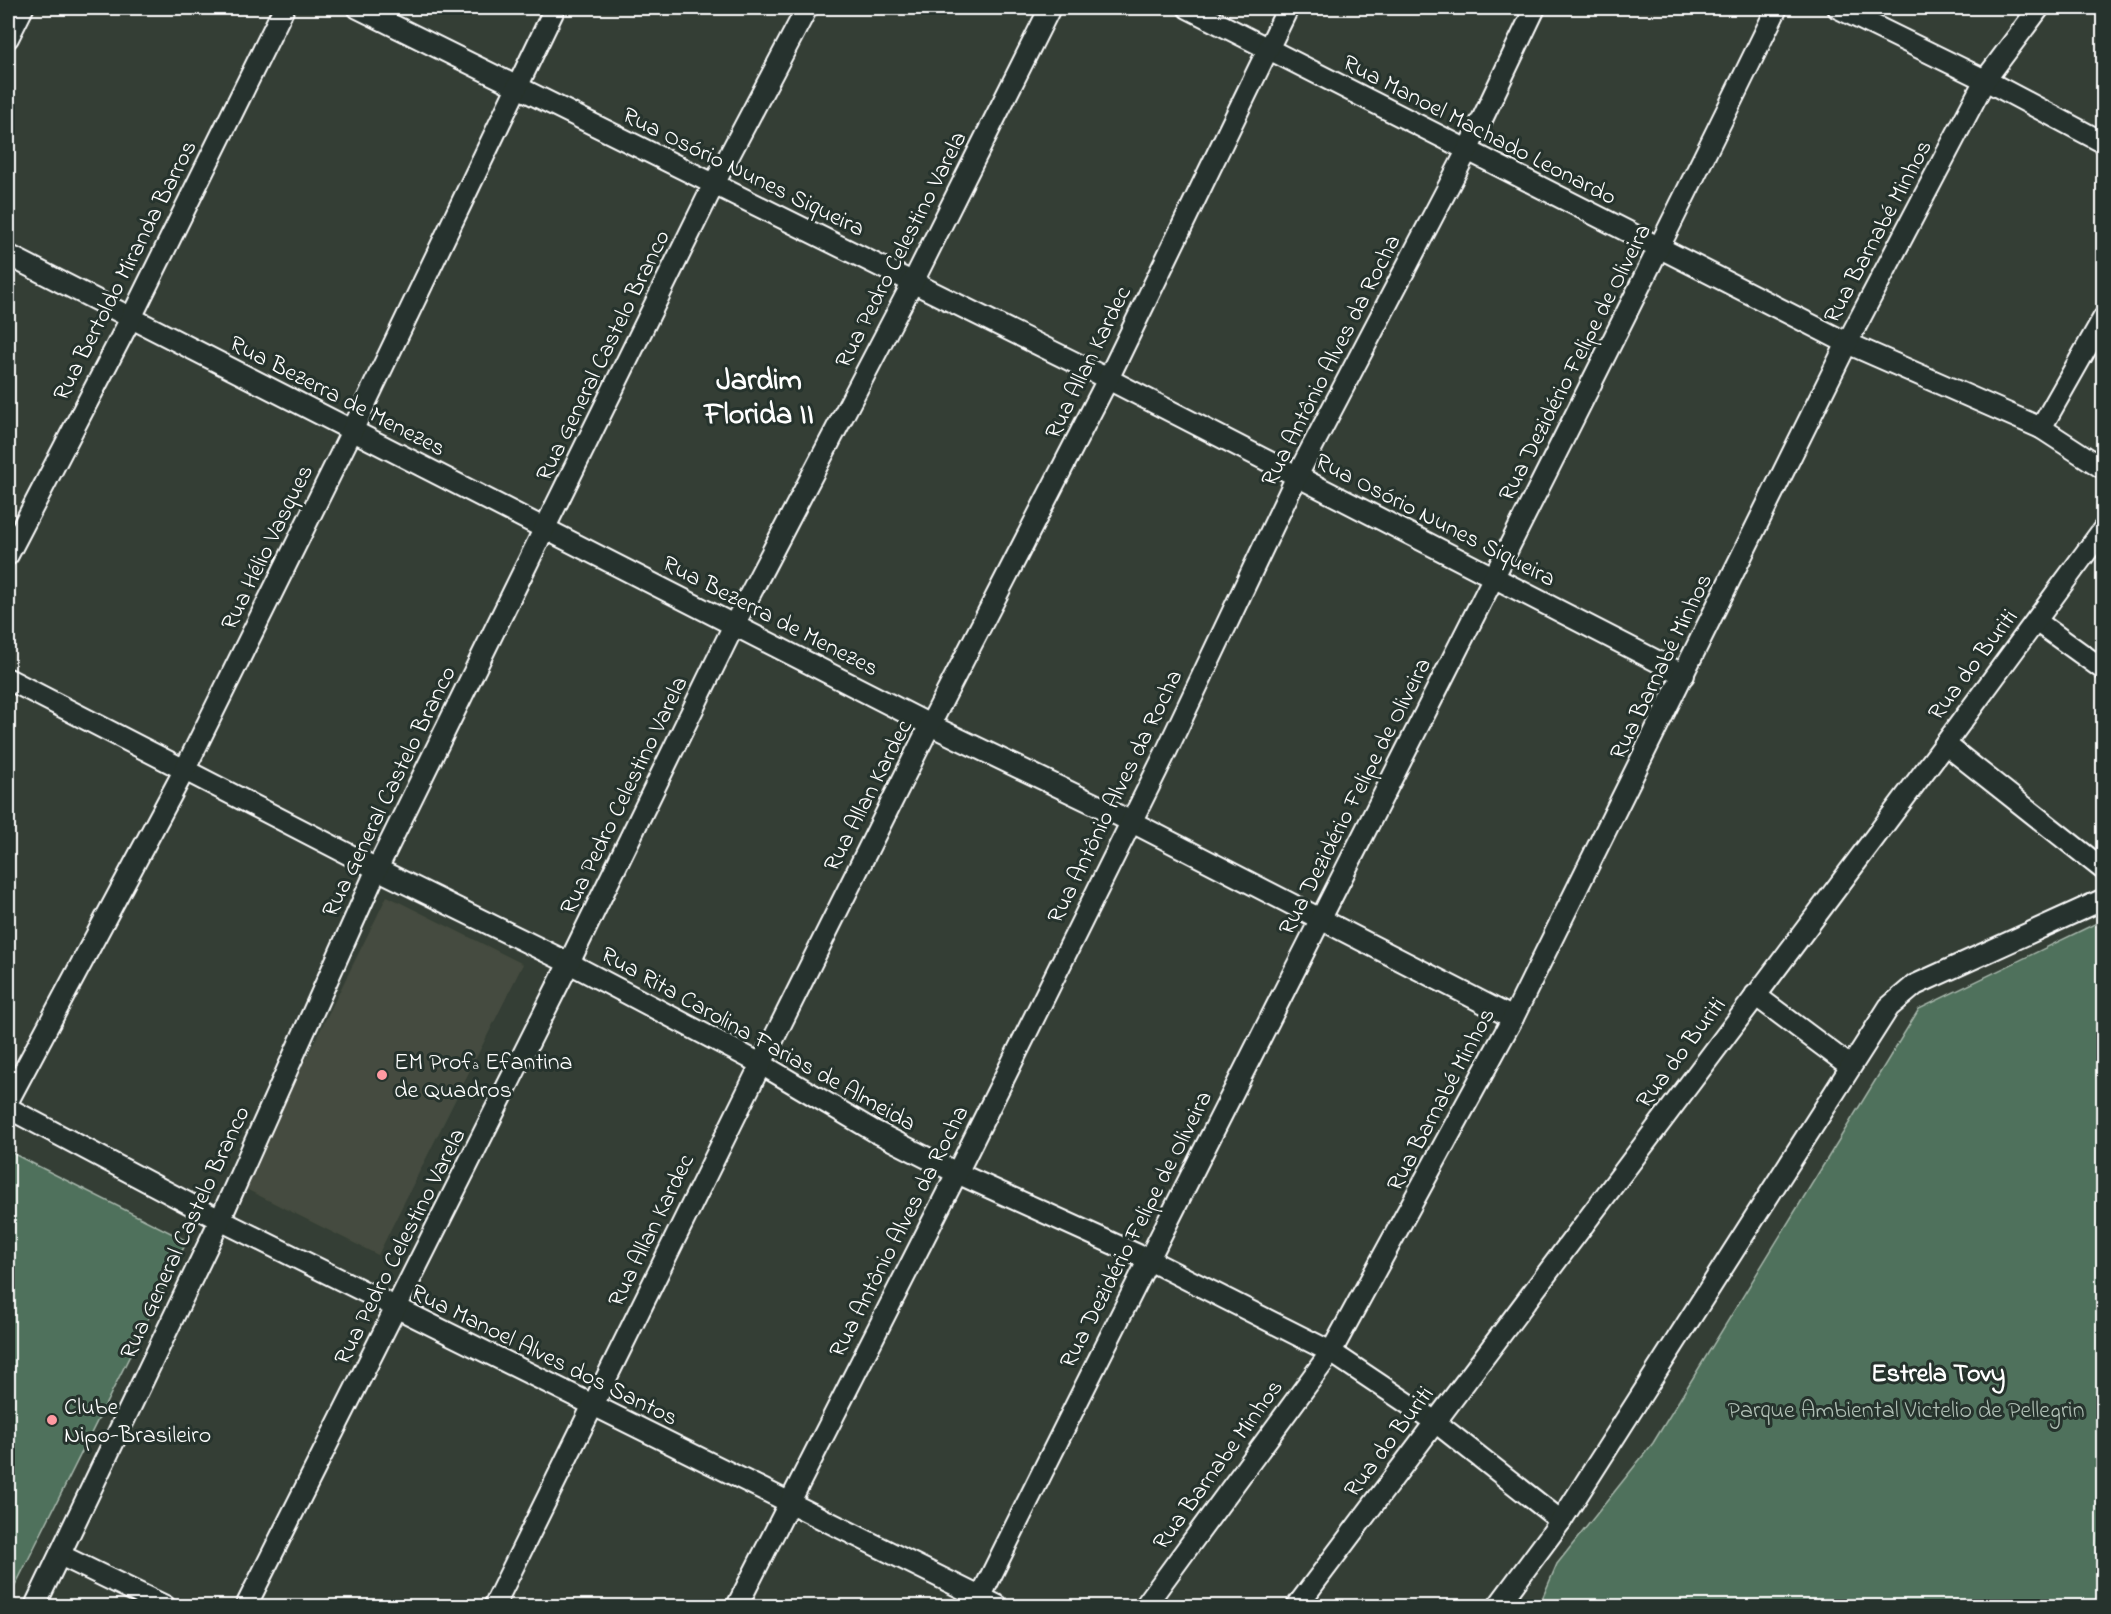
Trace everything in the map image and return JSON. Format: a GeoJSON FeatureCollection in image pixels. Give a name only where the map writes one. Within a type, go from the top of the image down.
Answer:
{"type":"FeatureCollection","features":[{"type":"Feature","properties":{"kind":"street"},"geometry":{"type":"LineString","coordinates":[[8,38],[23,8]]}},
{"type":"Feature","properties":{"kind":"street","name":"Rua Bertoldo Miranda Barros"},"geometry":{"type":"LineString","coordinates":[[8,555],[131,318],[284,8]]}},
{"type":"Feature","properties":{"kind":"street","name":"Rua Osório Nunes Siqueira"},"geometry":{"type":"LineString","coordinates":[[358,8],[713,186],[1108,379],[1684,675]]}},
{"type":"Feature","properties":{"kind":"street","name":"Rua Hélio Vasques"},"geometry":{"type":"LineString","coordinates":[[8,1101],[184,769],[352,431],[515,87],[555,8]]}},
{"type":"Feature","properties":{"kind":"street","name":"Rua General Castelo Branco"},"geometry":{"type":"LineString","coordinates":[[35,1606],[220,1220],[377,869],[713,186],[807,8]]}},
{"type":"Feature","properties":{"kind":"street","name":"Rua Pedro Celestino Varela"},"geometry":{"type":"LineString","coordinates":[[246,1606],[569,963],[734,625],[913,282],[1050,8]]}},
{"type":"Feature","properties":{"kind":"street","name":"Rua Manoel Machado Leonardo"},"geometry":{"type":"LineString","coordinates":[[1188,8],[1659,250],[1847,343],[2041,428],[2103,469]]}},
{"type":"Feature","properties":{"kind":"street","name":"Rua Allan Kardec"},"geometry":{"type":"LineString","coordinates":[[494,1606],[930,725],[1108,379],[1288,8]]}},
{"type":"Feature","properties":{"kind":"street","name":"Rua Antônio Alves da Rocha"},"geometry":{"type":"LineString","coordinates":[[737,1606],[957,1173],[1167,750],[1297,476],[1467,151],[1535,8]]}},
{"type":"Feature","properties":{"kind":"street","name":"Rua Dezidério Felipe de Oliveira"},"geometry":{"type":"LineString","coordinates":[[978,1602],[1147,1259],[1659,250],[1778,8]]}},
{"type":"Feature","properties":{"kind":"street"},"geometry":{"type":"LineString","coordinates":[[1838,8],[1985,80],[2103,143]]}},
{"type":"Feature","properties":{"kind":"street","name":"Rua Barnabé Minhos"},"geometry":{"type":"LineString","coordinates":[[1331,1352],[1513,1018],[1847,343],[1985,80],[2039,8]]}},
{"type":"Feature","properties":{"kind":"street","name":"Rua Bezerra de Menezes"},"geometry":{"type":"LineString","coordinates":[[8,255],[930,725],[1130,821],[1513,1018]]}},
{"type":"Feature","properties":{"kind":"street"},"geometry":{"type":"LineString","coordinates":[[2041,428],[2103,317]]}},
{"type":"Feature","properties":{"kind":"street","name":"Rua do Buriti"},"geometry":{"type":"LineString","coordinates":[[1297,1606],[1945,744],[2103,528]]}},
{"type":"Feature","properties":{"kind":"street"},"geometry":{"type":"LineString","coordinates":[[2036,621],[2103,670]]}},
{"type":"Feature","properties":{"kind":"street","name":"Rua Rita Carolina Farias de Almeida"},"geometry":{"type":"LineString","coordinates":[[8,679],[377,869],[569,963],[761,1064],[874,1131],[957,1173],[1147,1259],[1331,1352],[1434,1421],[1561,1521]]}},
{"type":"Feature","properties":{"kind":"street"},"geometry":{"type":"LineString","coordinates":[[1945,744],[2103,870]]}},
{"type":"Feature","properties":{"kind":"street"},"geometry":{"type":"LineString","coordinates":[[1498,1606],[1561,1521],[1850,1066],[1890,1007],[1915,985],[2103,899]]}},
{"type":"Feature","properties":{"kind":"street"},"geometry":{"type":"LineString","coordinates":[[1755,995],[1850,1066]]}},
{"type":"Feature","properties":{"kind":"street","name":"Rua Manoel Alves dos Santos"},"geometry":{"type":"LineString","coordinates":[[8,1108],[220,1220],[592,1405],[978,1602],[998,1606]]}},
{"type":"Feature","properties":{"kind":"street","name":"Rua Barnabe Minhos"},"geometry":{"type":"LineString","coordinates":[[1145,1606],[1331,1352]]}},
{"type":"Feature","properties":{"kind":"street"},"geometry":{"type":"LineString","coordinates":[[60,1555],[165,1606]]}},
{"type":"Feature","properties":{"kind":"shaded area","name":"EM Profª Efantina de Quadros"},"geometry":{"type":"Polygon","coordinates":[[[387,896],[523,964],[378,1255],[242,1187],[387,896]]]}},
{"type":"Feature","properties":{"kind":"green space","name":"Parque Ambiental Victelio de Pellegrin"},"geometry":{"type":"Polygon","coordinates":[[[2103,920],[2103,1606],[1539,1606],[1557,1564],[1653,1443],[1919,1009],[2103,920]]]}},
{"type":"Feature","properties":{"kind":"green space","name":"Clube Nipo-Brasileiro"},"geometry":{"type":"Polygon","coordinates":[[[8,1151],[187,1241],[8,1600],[8,1151]]]}},
{"type":"Feature","properties":{"kind":"place","name":"EM Profª Efantina de Quadros"},"geometry":{"type":"Point","coordinates":[382,1075]}},
{"type":"Feature","properties":{"kind":"place","name":"Clube Nipo-Brasileiro"},"geometry":{"type":"Point","coordinates":[52,1420]}},
{"type":"Feature","properties":{"kind":"district","name":"Jardim Florida II"},"geometry":{"type":"Point","coordinates":[759,396]}},
{"type":"Feature","properties":{"kind":"district","name":"Estrela Tovy"},"geometry":{"type":"Point","coordinates":[1938,1372]}}]}
